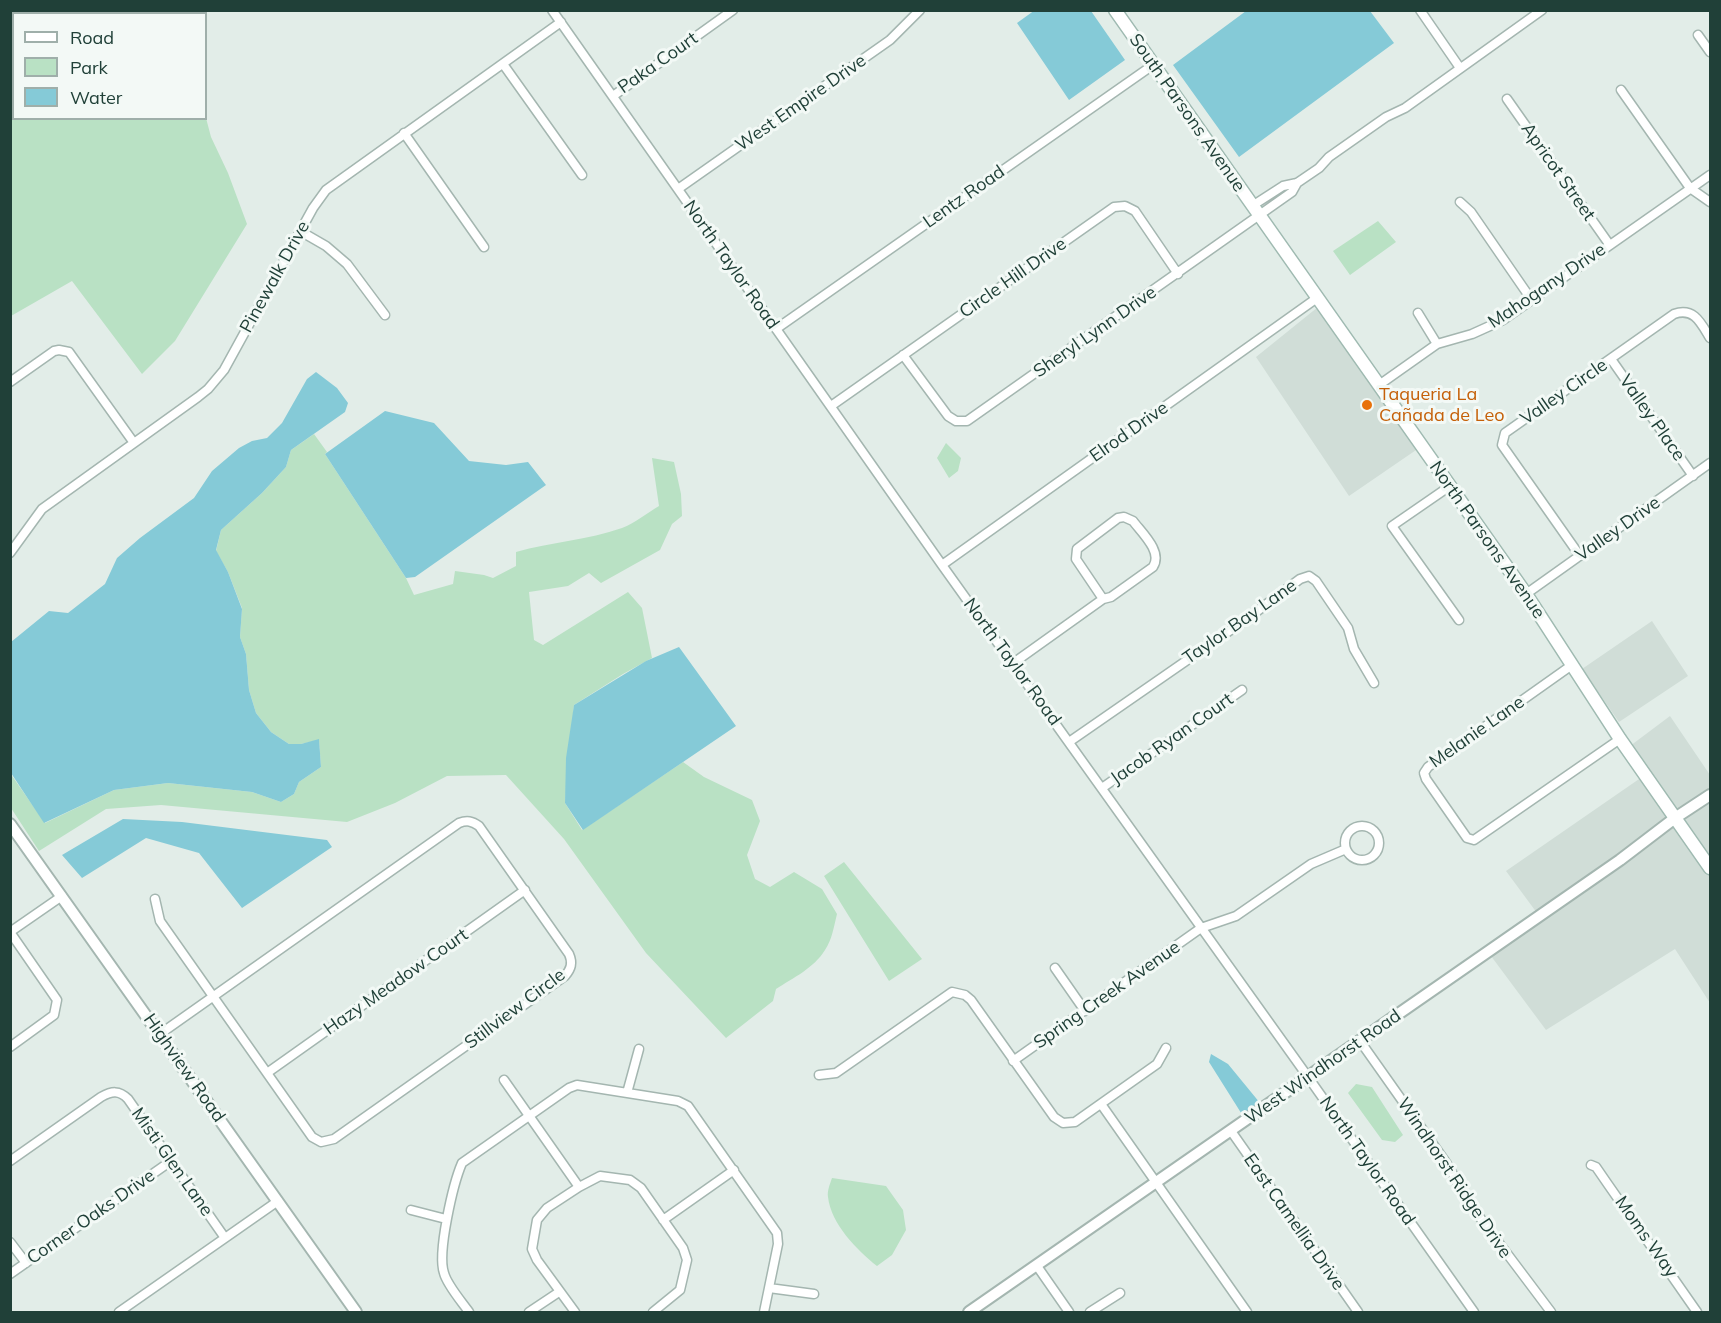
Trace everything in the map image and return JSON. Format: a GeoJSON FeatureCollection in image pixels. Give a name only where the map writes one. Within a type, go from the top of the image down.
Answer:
{"type":"FeatureCollection","features":[{"type":"Feature","properties":{"kind":"main road","name":"South Parsons Avenue"},"geometry":{"type":"LineString","coordinates":[[1115,10],[1256,211]]}},
{"type":"Feature","properties":{"kind":"main road","name":"North Parsons Avenue"},"geometry":{"type":"LineString","coordinates":[[1256,211],[1526,594],[1620,739],[1710,868]]}},
{"type":"Feature","properties":{"kind":"street","name":"North Taylor Road"},"geometry":{"type":"LineString","coordinates":[[552,10],[1012,664],[1474,1312]]}},
{"type":"Feature","properties":{"kind":"street","name":"Paka Court"},"geometry":{"type":"LineString","coordinates":[[613,96],[733,10]]}},
{"type":"Feature","properties":{"kind":"street","name":"West Empire Drive"},"geometry":{"type":"LineString","coordinates":[[678,189],[890,40],[920,10]]}},
{"type":"Feature","properties":{"kind":"street"},"geometry":{"type":"LineString","coordinates":[[1420,10],[1460,68]]}},
{"type":"Feature","properties":{"kind":"street","name":"Sheryl Lynn Drive"},"geometry":{"type":"LineString","coordinates":[[903,355],[948,416],[956,422],[967,421],[1178,274],[1256,211],[1283,186],[1297,183],[1319,168],[1329,157],[1386,117],[1406,108],[1540,11]]}},
{"type":"Feature","properties":{"kind":"street","name":"Pinewalk Drive"},"geometry":{"type":"LineString","coordinates":[[10,553],[42,509],[198,397],[217,379],[313,208],[326,190],[561,22]]}},
{"type":"Feature","properties":{"kind":"street"},"geometry":{"type":"LineString","coordinates":[[1698,35],[1710,52]]}},
{"type":"Feature","properties":{"kind":"street"},"geometry":{"type":"LineString","coordinates":[[503,64],[582,175]]}},
{"type":"Feature","properties":{"kind":"street","name":"Lentz Road"},"geometry":{"type":"LineString","coordinates":[[776,329],[1153,64]]}},
{"type":"Feature","properties":{"kind":"street"},"geometry":{"type":"LineString","coordinates":[[1621,90],[1690,188],[1710,202]]}},
{"type":"Feature","properties":{"kind":"street","name":"Apricot Street"},"geometry":{"type":"LineString","coordinates":[[1507,99],[1609,244]]}},
{"type":"Feature","properties":{"kind":"street"},"geometry":{"type":"LineString","coordinates":[[404,133],[484,247]]}},
{"type":"Feature","properties":{"kind":"street","name":"Mahogany Drive"},"geometry":{"type":"LineString","coordinates":[[1379,385],[1437,344],[1503,320],[1710,175]]}},
{"type":"Feature","properties":{"kind":"street"},"geometry":{"type":"LineString","coordinates":[[1460,202],[1470,212],[1531,299]]}},
{"type":"Feature","properties":{"kind":"street","name":"Circle Hill Drive"},"geometry":{"type":"LineString","coordinates":[[831,406],[1119,206],[1130,207],[1135,211],[1178,274]]}},
{"type":"Feature","properties":{"kind":"street"},"geometry":{"type":"LineString","coordinates":[[300,231],[326,246],[347,264],[385,315]]}},
{"type":"Feature","properties":{"kind":"street","name":"Elrod Drive"},"geometry":{"type":"LineString","coordinates":[[942,565],[1317,298]]}},
{"type":"Feature","properties":{"kind":"street"},"geometry":{"type":"LineString","coordinates":[[1418,313],[1437,344]]}},
{"type":"Feature","properties":{"kind":"street","name":"Valley Circle"},"geometry":{"type":"LineString","coordinates":[[1580,556],[1502,445],[1505,433],[1674,314],[1691,313],[1696,316],[1710,338]]}},
{"type":"Feature","properties":{"kind":"street"},"geometry":{"type":"LineString","coordinates":[[10,382],[54,351],[69,352],[134,442]]}},
{"type":"Feature","properties":{"kind":"street","name":"Valley Place"},"geometry":{"type":"LineString","coordinates":[[1611,359],[1693,476]]}},
{"type":"Feature","properties":{"kind":"street","name":"Valley Drive"},"geometry":{"type":"LineString","coordinates":[[1526,594],[1710,463]]}},
{"type":"Feature","properties":{"kind":"street"},"geometry":{"type":"LineString","coordinates":[[1450,486],[1392,526],[1459,620]]}},
{"type":"Feature","properties":{"kind":"street"},"geometry":{"type":"LineString","coordinates":[[1012,664],[1103,599],[1110,597],[1153,567],[1156,562],[1156,553],[1133,521],[1128,518],[1118,518],[1077,549],[1076,559],[1103,599]]}},
{"type":"Feature","properties":{"kind":"street","name":"Taylor Bay Lane"},"geometry":{"type":"LineString","coordinates":[[1069,742],[1248,618],[1300,579],[1309,576],[1316,581],[1348,628],[1354,650],[1374,683]]}},
{"type":"Feature","properties":{"kind":"street","name":"Melanie Lane"},"geometry":{"type":"LineString","coordinates":[[1572,665],[1428,767],[1424,773],[1426,779],[1467,838],[1474,840],[1620,739]]}},
{"type":"Feature","properties":{"kind":"street","name":"Jacob Ryan Court"},"geometry":{"type":"LineString","coordinates":[[1102,788],[1242,690]]}},
{"type":"Feature","properties":{"kind":"street","name":"West Windhorst Road"},"geometry":{"type":"LineString","coordinates":[[969,1312],[1625,857],[1675,818],[1710,795]]}},
{"type":"Feature","properties":{"kind":"street","name":"Stillview Circle"},"geometry":{"type":"LineString","coordinates":[[160,1034],[464,821],[470,821],[479,826],[572,960],[569,971],[555,983],[327,1142],[321,1142],[312,1137],[213,997]]}},
{"type":"Feature","properties":{"kind":"street","name":"Highview Road"},"geometry":{"type":"LineString","coordinates":[[10,824],[356,1312]]}},
{"type":"Feature","properties":{"kind":"street"},"geometry":{"type":"LineString","coordinates":[[1370,828],[1377,836],[1376,852],[1368,859],[1358,860],[1346,849],[1346,838],[1353,829],[1370,828]]}},
{"type":"Feature","properties":{"kind":"street","name":"Spring Creek Avenue"},"geometry":{"type":"LineString","coordinates":[[1013,1061],[1201,928],[1236,916],[1311,864],[1346,849]]}},
{"type":"Feature","properties":{"kind":"street","name":"Hazy Meadow Court"},"geometry":{"type":"LineString","coordinates":[[267,1073],[525,890]]}},
{"type":"Feature","properties":{"kind":"street"},"geometry":{"type":"LineString","coordinates":[[10,1047],[54,1015],[57,1000],[10,933],[62,896]]}},
{"type":"Feature","properties":{"kind":"street"},"geometry":{"type":"LineString","coordinates":[[155,899],[160,921],[213,997]]}},
{"type":"Feature","properties":{"kind":"street"},"geometry":{"type":"LineString","coordinates":[[1055,968],[1085,1011]]}},
{"type":"Feature","properties":{"kind":"street"},"geometry":{"type":"LineString","coordinates":[[819,1075],[836,1073],[952,992],[965,995],[970,1000],[1058,1121],[1069,1124],[1156,1064],[1166,1048]]}},
{"type":"Feature","properties":{"kind":"street","name":"Windhorst Ridge Drive"},"geometry":{"type":"LineString","coordinates":[[1360,1041],[1447,1164],[1472,1208],[1551,1312]]}},
{"type":"Feature","properties":{"kind":"street"},"geometry":{"type":"LineString","coordinates":[[627,1093],[639,1049]]}},
{"type":"Feature","properties":{"kind":"street"},"geometry":{"type":"LineString","coordinates":[[504,1080],[579,1187]]}},
{"type":"Feature","properties":{"kind":"street"},"geometry":{"type":"LineString","coordinates":[[470,1312],[444,1274],[442,1262],[446,1219],[462,1164],[568,1088],[577,1085],[678,1101],[688,1106],[777,1233],[778,1244],[765,1312]]}},
{"type":"Feature","properties":{"kind":"street","name":"Misti Glen Lane"},"geometry":{"type":"LineString","coordinates":[[10,1161],[101,1097],[114,1091],[122,1093],[225,1238]]}},
{"type":"Feature","properties":{"kind":"street"},"geometry":{"type":"LineString","coordinates":[[1101,1104],[1247,1312]]}},
{"type":"Feature","properties":{"kind":"street","name":"East Camellia Drive"},"geometry":{"type":"LineString","coordinates":[[1231,1131],[1358,1312]]}},
{"type":"Feature","properties":{"kind":"street","name":"Corner Oaks Drive"},"geometry":{"type":"LineString","coordinates":[[10,1274],[171,1161]]}},
{"type":"Feature","properties":{"kind":"street","name":"Moms Way"},"geometry":{"type":"LineString","coordinates":[[1592,1165],[1596,1167],[1614,1192],[1697,1312]]}},
{"type":"Feature","properties":{"kind":"street"},"geometry":{"type":"LineString","coordinates":[[663,1220],[735,1170]]}},
{"type":"Feature","properties":{"kind":"street"},"geometry":{"type":"LineString","coordinates":[[575,1312],[537,1260],[532,1249],[537,1220],[547,1208],[600,1176],[630,1180],[641,1188],[683,1248],[687,1260],[680,1290],[664,1309],[653,1312]]}},
{"type":"Feature","properties":{"kind":"street"},"geometry":{"type":"LineString","coordinates":[[119,1312],[278,1201]]}},
{"type":"Feature","properties":{"kind":"street"},"geometry":{"type":"LineString","coordinates":[[411,1210],[446,1219]]}},
{"type":"Feature","properties":{"kind":"street"},"geometry":{"type":"LineString","coordinates":[[10,1242],[26,1263]]}},
{"type":"Feature","properties":{"kind":"street"},"geometry":{"type":"LineString","coordinates":[[1036,1266],[1070,1312]]}},
{"type":"Feature","properties":{"kind":"street"},"geometry":{"type":"LineString","coordinates":[[770,1288],[814,1294]]}},
{"type":"Feature","properties":{"kind":"street"},"geometry":{"type":"LineString","coordinates":[[529,1312],[559,1292]]}},
{"type":"Feature","properties":{"kind":"street"},"geometry":{"type":"LineString","coordinates":[[1090,1312],[1120,1293]]}},
{"type":"Feature","properties":{"kind":"shaded area"},"geometry":{"type":"Polygon","coordinates":[[[1318,307],[1419,448],[1349,496],[1256,357],[1318,307]]]}},
{"type":"Feature","properties":{"kind":"shaded area"},"geometry":{"type":"Polygon","coordinates":[[[1652,621],[1688,676],[1619,722],[1582,669],[1652,621]]]}},
{"type":"Feature","properties":{"kind":"shaded area"},"geometry":{"type":"Polygon","coordinates":[[[1670,716],[1710,775],[1710,789],[1676,812],[1630,746],[1670,716]]]}},
{"type":"Feature","properties":{"kind":"shaded area"},"geometry":{"type":"Polygon","coordinates":[[[1642,777],[1669,817],[1630,848],[1537,913],[1506,871],[1642,777]]]}},
{"type":"Feature","properties":{"kind":"shaded area"},"geometry":{"type":"Polygon","coordinates":[[[1710,800],[1710,861],[1681,819],[1710,800]]]}},
{"type":"Feature","properties":{"kind":"shaded area"},"geometry":{"type":"Polygon","coordinates":[[[1675,824],[1710,874],[1710,1003],[1675,949],[1546,1030],[1491,956],[1675,824]]]}},
{"type":"Feature","properties":{"kind":"green space"},"geometry":{"type":"Polygon","coordinates":[[[11,10],[146,11],[148,12],[12,12],[12,120],[207,120],[211,137],[228,173],[247,224],[175,341],[142,374],[72,281],[11,316],[11,10]]]}},
{"type":"Feature","properties":{"kind":"green space"},"geometry":{"type":"Polygon","coordinates":[[[1378,221],[1396,242],[1350,275],[1333,251],[1378,221]]]}},
{"type":"Feature","properties":{"kind":"green space"},"geometry":{"type":"Polygon","coordinates":[[[314,434],[406,578],[414,595],[453,584],[455,571],[493,578],[516,566],[516,552],[627,526],[659,506],[652,458],[674,462],[681,494],[682,516],[672,524],[660,550],[601,583],[589,573],[568,586],[529,592],[534,640],[543,645],[628,592],[642,608],[652,658],[574,705],[565,803],[582,830],[683,762],[704,777],[752,800],[760,821],[747,855],[755,879],[770,887],[794,872],[822,889],[837,914],[829,942],[815,962],[776,989],[773,1001],[726,1038],[646,953],[564,839],[506,775],[447,776],[395,803],[347,822],[161,805],[106,809],[39,851],[11,808],[10,773],[45,823],[114,790],[168,783],[252,792],[281,802],[294,794],[299,782],[321,767],[319,740],[289,744],[271,732],[256,713],[249,690],[246,654],[240,637],[242,608],[228,572],[216,551],[221,530],[262,493],[286,467],[291,450],[314,434]]]}},
{"type":"Feature","properties":{"kind":"green space"},"geometry":{"type":"Polygon","coordinates":[[[946,443],[961,458],[958,471],[949,478],[937,458],[946,443]]]}},
{"type":"Feature","properties":{"kind":"green space"},"geometry":{"type":"Polygon","coordinates":[[[844,862],[922,959],[889,981],[824,876],[844,862]]]}},
{"type":"Feature","properties":{"kind":"green space"},"geometry":{"type":"Polygon","coordinates":[[[1356,1084],[1372,1087],[1403,1135],[1395,1142],[1382,1140],[1348,1093],[1356,1084]]]}},
{"type":"Feature","properties":{"kind":"green space"},"geometry":{"type":"Polygon","coordinates":[[[832,1178],[886,1186],[903,1210],[906,1230],[892,1255],[877,1266],[853,1244],[834,1217],[828,1195],[832,1178]]]}},
{"type":"Feature","properties":{"kind":"water"},"geometry":{"type":"Polygon","coordinates":[[[1035,10],[1091,11],[1125,60],[1069,100],[1017,23],[1035,10]]]}},
{"type":"Feature","properties":{"kind":"water"},"geometry":{"type":"Polygon","coordinates":[[[1246,11],[1370,11],[1394,43],[1239,157],[1173,65],[1246,11]]]}},
{"type":"Feature","properties":{"kind":"water"},"geometry":{"type":"Polygon","coordinates":[[[316,372],[337,388],[348,403],[345,412],[291,450],[286,467],[262,493],[221,530],[216,550],[228,572],[242,609],[240,637],[246,654],[249,690],[256,713],[271,732],[289,744],[301,744],[319,739],[321,767],[299,782],[294,794],[281,802],[252,792],[168,783],[114,790],[44,823],[11,773],[11,642],[49,611],[68,613],[105,584],[117,558],[194,498],[212,471],[239,448],[252,441],[267,438],[282,423],[307,379],[316,372]]]}},
{"type":"Feature","properties":{"kind":"water"},"geometry":{"type":"Polygon","coordinates":[[[385,411],[434,423],[469,461],[506,465],[528,462],[546,485],[415,577],[406,578],[325,454],[385,411]]]}},
{"type":"Feature","properties":{"kind":"water"},"geometry":{"type":"Polygon","coordinates":[[[679,647],[736,726],[583,830],[565,803],[566,758],[574,705],[646,661],[679,647]]]}},
{"type":"Feature","properties":{"kind":"water"},"geometry":{"type":"Polygon","coordinates":[[[123,819],[182,822],[327,840],[332,847],[242,908],[199,853],[146,838],[82,878],[62,855],[123,819]]]}},
{"type":"Feature","properties":{"kind":"water"},"geometry":{"type":"Polygon","coordinates":[[[1211,1054],[1228,1064],[1260,1103],[1243,1116],[1209,1062],[1211,1054]]]}},
{"type":"Feature","properties":{"kind":"place","name":"Taqueria La Cañada de Leo"},"geometry":{"type":"Point","coordinates":[1367,405]}}]}
